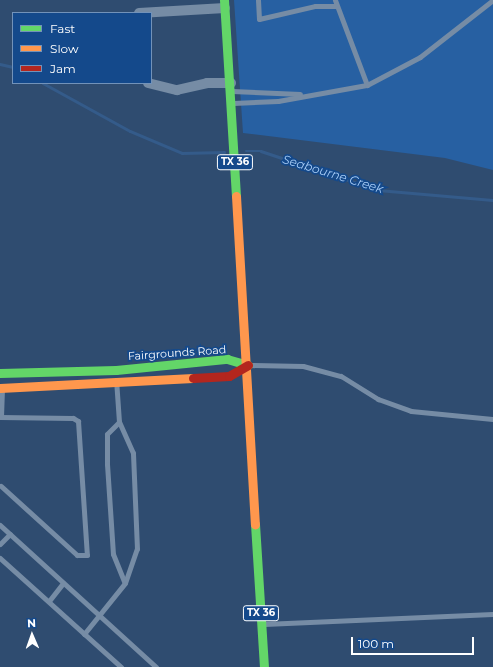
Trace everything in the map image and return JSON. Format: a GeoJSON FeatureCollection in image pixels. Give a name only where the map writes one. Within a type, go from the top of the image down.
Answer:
{"type":"FeatureCollection","features":[{"type":"Feature","properties":{"kind":"main road","name":"TX 36"},"geometry":{"type":"LineString","coordinates":[[224,4],[231,87],[248,366],[264,667]]}},
{"type":"Feature","properties":{"kind":"main road","name":"Fairgrounds Road"},"geometry":{"type":"LineString","coordinates":[[1,373],[116,370],[227,359],[248,366]]}},
{"type":"Feature","properties":{"kind":"main road"},"geometry":{"type":"LineString","coordinates":[[1,388],[116,384],[229,376],[248,366]]}},
{"type":"Feature","properties":{"kind":"street"},"geometry":{"type":"LineString","coordinates":[[148,12],[224,4]]}},
{"type":"Feature","properties":{"kind":"street"},"geometry":{"type":"LineString","coordinates":[[152,84],[177,90],[207,83],[231,87]]}},
{"type":"Feature","properties":{"kind":"lane"},"geometry":{"type":"LineString","coordinates":[[258,0],[259,19],[315,6],[336,3],[367,85]]}},
{"type":"Feature","properties":{"kind":"lane"},"geometry":{"type":"LineString","coordinates":[[232,103],[278,101],[303,95],[367,85],[420,57],[492,0]]}},
{"type":"Feature","properties":{"kind":"lane"},"geometry":{"type":"LineString","coordinates":[[231,87],[275,90],[303,95]]}},
{"type":"Feature","properties":{"kind":"lane"},"geometry":{"type":"LineString","coordinates":[[248,366],[303,366],[341,376],[378,399],[411,411],[493,419]]}},
{"type":"Feature","properties":{"kind":"lane"},"geometry":{"type":"LineString","coordinates":[[84,634],[125,583],[135,563],[136,534],[133,453],[119,422],[116,370]]}},
{"type":"Feature","properties":{"kind":"lane"},"geometry":{"type":"LineString","coordinates":[[0,486],[77,555],[87,555],[78,421],[73,418],[0,417],[1,373]]}},
{"type":"Feature","properties":{"kind":"lane"},"geometry":{"type":"LineString","coordinates":[[119,422],[107,434],[107,464],[113,554],[125,583]]}},
{"type":"Feature","properties":{"kind":"lane"},"geometry":{"type":"LineString","coordinates":[[0,525],[156,667]]}},
{"type":"Feature","properties":{"kind":"lane"},"geometry":{"type":"LineString","coordinates":[[0,544],[10,534]]}},
{"type":"Feature","properties":{"kind":"lane"},"geometry":{"type":"LineString","coordinates":[[0,558],[121,667]]}},
{"type":"Feature","properties":{"kind":"lane"},"geometry":{"type":"LineString","coordinates":[[49,601],[63,583]]}},
{"type":"Feature","properties":{"kind":"lane"},"geometry":{"type":"LineString","coordinates":[[262,624],[493,614]]}},
{"type":"Feature","properties":{"kind":"shaded area"},"geometry":{"type":"Polygon","coordinates":[[[234,0],[493,0],[493,170],[445,158],[243,133],[234,0]]]}},
{"type":"Feature","properties":{"kind":"waterway","name":"Seabourne Creek"},"geometry":{"type":"LineString","coordinates":[[0,64],[12,67]]}},
{"type":"Feature","properties":{"kind":"waterway","name":"Seabourne Creek"},"geometry":{"type":"LineString","coordinates":[[45,84],[130,131],[182,153],[224,152]]}},
{"type":"Feature","properties":{"kind":"waterway","name":"Seabourne Creek"},"geometry":{"type":"LineString","coordinates":[[246,151],[261,151],[378,190],[493,200]]}},
{"type":"Feature","properties":{"kind":"traffic: fast"},"geometry":{"type":"LineString","coordinates":[[224,0],[236,196]]}},
{"type":"Feature","properties":{"kind":"traffic: fast"},"geometry":{"type":"LineString","coordinates":[[0,373],[116,370],[227,359],[248,365]]}},
{"type":"Feature","properties":{"kind":"traffic: fast"},"geometry":{"type":"LineString","coordinates":[[255,524],[264,667]]}},
{"type":"Feature","properties":{"kind":"traffic: slow"},"geometry":{"type":"LineString","coordinates":[[236,196],[255,524]]}},
{"type":"Feature","properties":{"kind":"traffic: slow"},"geometry":{"type":"LineString","coordinates":[[0,388],[193,378]]}},
{"type":"Feature","properties":{"kind":"traffic: jam"},"geometry":{"type":"LineString","coordinates":[[193,378],[229,376],[248,365]]}}]}
